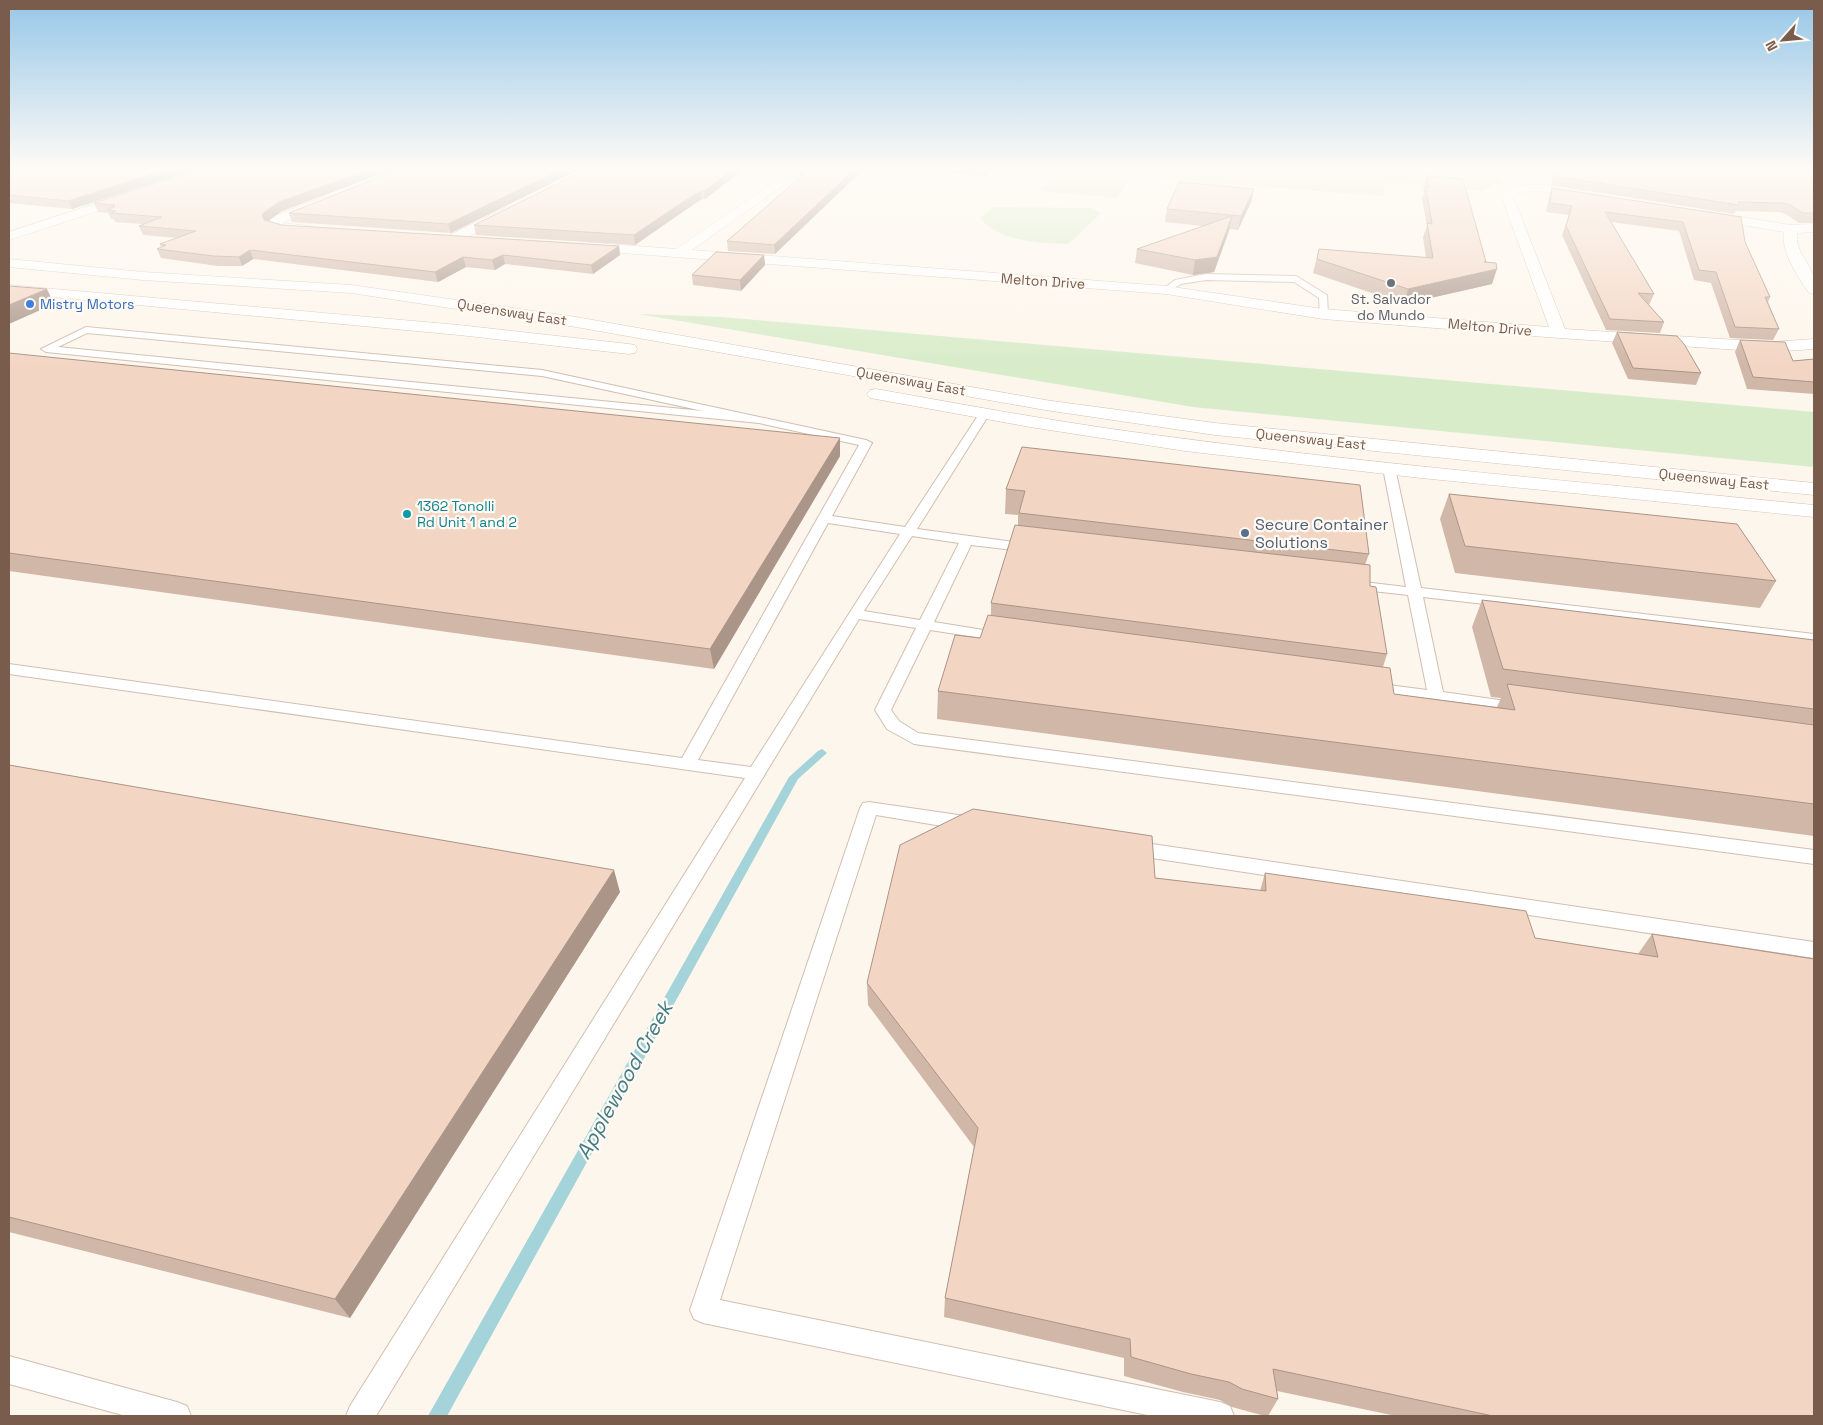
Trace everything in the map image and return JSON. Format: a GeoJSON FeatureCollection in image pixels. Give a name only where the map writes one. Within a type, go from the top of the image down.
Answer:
{"type":"FeatureCollection","features":[{"type":"Feature","properties":{"kind":"main road"},"geometry":{"type":"LineString","coordinates":[[27,234],[15,239],[9,247],[16,257],[90,270]]}},
{"type":"Feature","properties":{"kind":"main road"},"geometry":{"type":"LineString","coordinates":[[458,234],[446,239],[480,241]]}},
{"type":"Feature","properties":{"kind":"main road"},"geometry":{"type":"LineString","coordinates":[[679,253],[707,234]]}},
{"type":"Feature","properties":{"kind":"main road"},"geometry":{"type":"LineString","coordinates":[[1522,234],[1559,333]]}},
{"type":"Feature","properties":{"kind":"main road"},"geometry":{"type":"LineString","coordinates":[[1791,234],[1790,244],[1814,290]]}},
{"type":"Feature","properties":{"kind":"main road","name":"Melton Drive"},"geometry":{"type":"LineString","coordinates":[[566,245],[1166,290],[1323,314],[1559,333],[1770,347],[1814,344]]}},
{"type":"Feature","properties":{"kind":"main road","name":"Queensway East"},"geometry":{"type":"LineString","coordinates":[[9,264],[143,276],[351,289],[576,322],[1045,405],[1206,428],[1814,489]]}},
{"type":"Feature","properties":{"kind":"main road"},"geometry":{"type":"LineString","coordinates":[[9,274],[85,278],[143,276]]}},
{"type":"Feature","properties":{"kind":"main road","name":"Queensway East"},"geometry":{"type":"LineString","coordinates":[[9,289],[541,338],[643,352]]}},
{"type":"Feature","properties":{"kind":"main road"},"geometry":{"type":"LineString","coordinates":[[381,323],[412,322],[440,315],[445,308],[429,299]]}},
{"type":"Feature","properties":{"kind":"main road","name":"Queensway East"},"geometry":{"type":"LineString","coordinates":[[857,390],[985,414],[1184,445],[1814,512]]}},
{"type":"Feature","properties":{"kind":"lane"},"geometry":{"type":"LineString","coordinates":[[1166,290],[1178,282],[1206,277],[1296,279],[1324,297],[1323,314]]}},
{"type":"Feature","properties":{"kind":"lane"},"geometry":{"type":"LineString","coordinates":[[687,764],[866,443],[542,372],[86,330],[46,348],[760,420]]}},
{"type":"Feature","properties":{"kind":"lane"},"geometry":{"type":"LineString","coordinates":[[284,372],[318,351]]}},
{"type":"Feature","properties":{"kind":"lane"},"geometry":{"type":"LineString","coordinates":[[360,1416],[855,614],[985,414]]}},
{"type":"Feature","properties":{"kind":"lane"},"geometry":{"type":"LineString","coordinates":[[1389,468],[1436,696]]}},
{"type":"Feature","properties":{"kind":"lane"},"geometry":{"type":"LineString","coordinates":[[824,519],[1047,550]]}},
{"type":"Feature","properties":{"kind":"lane"},"geometry":{"type":"LineString","coordinates":[[968,540],[883,710],[893,726],[914,738],[1814,857]]}},
{"type":"Feature","properties":{"kind":"lane"},"geometry":{"type":"LineString","coordinates":[[1344,584],[1814,638]]}},
{"type":"Feature","properties":{"kind":"lane"},"geometry":{"type":"LineString","coordinates":[[855,614],[1013,639]]}},
{"type":"Feature","properties":{"kind":"lane"},"geometry":{"type":"LineString","coordinates":[[9,669],[757,774]]}},
{"type":"Feature","properties":{"kind":"lane"},"geometry":{"type":"LineString","coordinates":[[1358,686],[1533,710]]}},
{"type":"Feature","properties":{"kind":"lane"},"geometry":{"type":"LineString","coordinates":[[997,827],[869,808],[703,1310],[1220,1416]]}},
{"type":"Feature","properties":{"kind":"lane"},"geometry":{"type":"LineString","coordinates":[[1115,845],[1814,950]]}},
{"type":"Feature","properties":{"kind":"lane"},"geometry":{"type":"LineString","coordinates":[[9,1370],[177,1416]]}},
{"type":"Feature","properties":{"kind":"green space"},"geometry":{"type":"Polygon","coordinates":[[[1001,234],[1079,234],[1068,244],[1033,242],[1001,234]]]}},
{"type":"Feature","properties":{"kind":"green space"},"geometry":{"type":"Polygon","coordinates":[[[638,314],[722,317],[1814,412],[1814,467],[1193,407],[638,314]]]}},
{"type":"Feature","properties":{"kind":"building"},"geometry":{"type":"Polygon","coordinates":[[[189,234],[418,234],[619,246],[591,265],[503,255],[492,260],[463,257],[435,272],[250,250],[239,257],[214,256],[157,249],[166,245],[160,244],[189,234]]]}},
{"type":"Feature","properties":{"kind":"building"},"geometry":{"type":"Polygon","coordinates":[[[610,234],[636,234],[634,235],[610,234]]]}},
{"type":"Feature","properties":{"kind":"building"},"geometry":{"type":"Polygon","coordinates":[[[736,234],[786,234],[774,245],[727,241],[736,234]]]}},
{"type":"Feature","properties":{"kind":"building"},"geometry":{"type":"Polygon","coordinates":[[[1182,234],[1226,234],[1217,257],[1195,260],[1137,249],[1182,234]]]}},
{"type":"Feature","properties":{"kind":"building"},"geometry":{"type":"Polygon","coordinates":[[[1429,234],[1478,234],[1486,262],[1484,262],[1496,263],[1497,269],[1408,289],[1317,259],[1319,249],[1433,258],[1429,234]]]}},
{"type":"Feature","properties":{"kind":"building"},"geometry":{"type":"Polygon","coordinates":[[[1570,234],[1618,234],[1654,294],[1638,293],[1664,322],[1610,319],[1570,234]]]}},
{"type":"Feature","properties":{"kind":"building"},"geometry":{"type":"Polygon","coordinates":[[[1687,234],[1744,234],[1745,242],[1770,297],[1765,297],[1779,329],[1735,327],[1716,272],[1699,270],[1687,234]]]}},
{"type":"Feature","properties":{"kind":"building"},"geometry":{"type":"Polygon","coordinates":[[[716,252],[764,255],[740,280],[692,275],[716,252]]]}},
{"type":"Feature","properties":{"kind":"building"},"geometry":{"type":"Polygon","coordinates":[[[9,286],[47,289],[9,305],[9,286]]]}},
{"type":"Feature","properties":{"kind":"building"},"geometry":{"type":"Polygon","coordinates":[[[1617,332],[1677,336],[1684,344],[1701,373],[1633,368],[1617,332]]]}},
{"type":"Feature","properties":{"kind":"building"},"geometry":{"type":"Polygon","coordinates":[[[1740,340],[1785,342],[1793,361],[1814,359],[1814,382],[1753,377],[1740,340]]]}},
{"type":"Feature","properties":{"kind":"building","name":"1362 Tonolli Rd Unit 1 and 2"},"geometry":{"type":"Polygon","coordinates":[[[9,353],[840,438],[710,649],[9,553],[9,353]]]}},
{"type":"Feature","properties":{"kind":"building"},"geometry":{"type":"Polygon","coordinates":[[[1022,447],[1360,485],[1369,554],[1019,513],[1025,491],[1006,489],[1022,447]]]}},
{"type":"Feature","properties":{"kind":"building"},"geometry":{"type":"Polygon","coordinates":[[[1449,494],[1737,524],[1776,581],[1465,546],[1449,494]]]}},
{"type":"Feature","properties":{"kind":"building"},"geometry":{"type":"Polygon","coordinates":[[[1015,525],[1370,565],[1370,586],[1376,587],[1387,654],[991,603],[1015,525]]]}},
{"type":"Feature","properties":{"kind":"building"},"geometry":{"type":"Polygon","coordinates":[[[1482,600],[1814,640],[1814,709],[1503,669],[1482,600]]]}},
{"type":"Feature","properties":{"kind":"building"},"geometry":{"type":"Polygon","coordinates":[[[988,615],[1390,668],[1394,694],[1515,710],[1507,684],[1814,725],[1814,804],[938,691],[955,635],[980,638],[988,615]]]}},
{"type":"Feature","properties":{"kind":"building"},"geometry":{"type":"Polygon","coordinates":[[[9,765],[614,870],[335,1299],[9,1217],[9,765]]]}},
{"type":"Feature","properties":{"kind":"building"},"geometry":{"type":"Polygon","coordinates":[[[973,809],[1152,836],[1155,878],[1266,891],[1265,873],[1526,911],[1535,938],[1658,957],[1652,934],[1814,959],[1814,1416],[1493,1416],[1273,1369],[1278,1399],[1242,1389],[1229,1382],[1191,1374],[1131,1357],[1130,1339],[945,1298],[978,1128],[867,983],[900,845],[973,809]]]}},
{"type":"Feature","properties":{"kind":"waterway","name":"Applewood Creek"},"geometry":{"type":"LineString","coordinates":[[437,1416],[794,777],[822,753]]}},
{"type":"Feature","properties":{"kind":"place","name":"St. Salvador do Mundo"},"geometry":{"type":"Point","coordinates":[1391,283]}},
{"type":"Feature","properties":{"kind":"place","name":"Mistry Motors"},"geometry":{"type":"Point","coordinates":[30,304]}},
{"type":"Feature","properties":{"kind":"place","name":"1362 Tonolli Rd Unit 1 and 2"},"geometry":{"type":"Point","coordinates":[407,514]}},
{"type":"Feature","properties":{"kind":"place","name":"Secure Container Solutions"},"geometry":{"type":"Point","coordinates":[1245,533]}}]}
